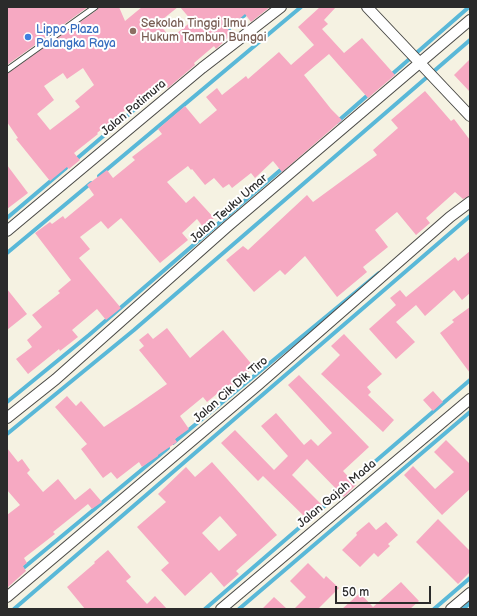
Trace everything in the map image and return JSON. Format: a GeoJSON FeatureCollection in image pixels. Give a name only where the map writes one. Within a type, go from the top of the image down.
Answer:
{"type":"FeatureCollection","features":[{"type":"Feature","properties":{"kind":"street","name":"Jalan Patimura"},"geometry":{"type":"LineString","coordinates":[[7,231],[202,68],[281,7]]}},
{"type":"Feature","properties":{"kind":"street"},"geometry":{"type":"LineString","coordinates":[[367,7],[470,116]]}},
{"type":"Feature","properties":{"kind":"street","name":"Jalan Teuku Umar"},"geometry":{"type":"LineString","coordinates":[[7,418],[62,374],[228,226],[470,20]]}},
{"type":"Feature","properties":{"kind":"street","name":"Jalan Cik Dik Tiro"},"geometry":{"type":"LineString","coordinates":[[7,598],[470,202]]}},
{"type":"Feature","properties":{"kind":"street","name":"Jalan Gajah Mada"},"geometry":{"type":"LineString","coordinates":[[221,609],[470,399]]}},
{"type":"Feature","properties":{"kind":"street"},"geometry":{"type":"LineString","coordinates":[[451,609],[470,593]]}},
{"type":"Feature","properties":{"kind":"lane"},"geometry":{"type":"LineString","coordinates":[[7,70],[95,7]]}},
{"type":"Feature","properties":{"kind":"building","name":"Lippo Plaza Palangka Raya"},"geometry":{"type":"Polygon","coordinates":[[[7,7],[88,7],[7,65],[7,7]]]}},
{"type":"Feature","properties":{"kind":"building"},"geometry":{"type":"Polygon","coordinates":[[[99,7],[119,7],[125,21],[142,7],[178,7],[158,23],[171,38],[192,21],[180,7],[270,7],[251,22],[245,14],[228,29],[232,34],[216,49],[214,46],[194,63],[195,65],[168,88],[165,85],[138,108],[134,103],[74,153],[80,160],[69,169],[67,167],[50,181],[16,139],[18,138],[7,122],[7,74],[97,10],[99,7]],[[83,68],[67,79],[63,73],[44,86],[54,100],[37,114],[50,130],[80,107],[75,101],[94,85],[83,68]]]}},
{"type":"Feature","properties":{"kind":"building"},"geometry":{"type":"Polygon","coordinates":[[[320,7],[336,7],[324,20],[328,24],[322,29],[344,53],[362,38],[395,75],[368,98],[329,54],[304,75],[331,109],[342,120],[282,172],[273,161],[255,178],[251,173],[232,188],[229,184],[223,188],[214,178],[205,185],[188,166],[167,182],[186,203],[194,196],[214,218],[203,227],[197,219],[182,233],[188,240],[160,263],[121,218],[108,229],[101,221],[80,237],[90,249],[79,258],[121,308],[106,320],[97,309],[72,330],[78,337],[60,351],[59,349],[28,374],[16,359],[32,347],[27,340],[42,327],[32,315],[60,293],[58,291],[71,280],[35,233],[50,222],[52,224],[63,216],[65,219],[94,195],[87,185],[107,170],[113,178],[135,160],[132,157],[162,134],[158,129],[185,106],[200,124],[217,110],[206,97],[217,88],[222,95],[246,76],[248,79],[279,52],[291,65],[314,45],[298,27],[320,7]]]}},
{"type":"Feature","properties":{"kind":"building"},"geometry":{"type":"Polygon","coordinates":[[[470,59],[470,92],[454,75],[470,59]]]}},
{"type":"Feature","properties":{"kind":"building"},"geometry":{"type":"Polygon","coordinates":[[[425,91],[451,121],[454,119],[470,140],[470,196],[463,199],[455,192],[426,218],[430,223],[416,235],[397,212],[375,230],[388,247],[363,267],[367,272],[337,297],[305,256],[285,275],[280,270],[254,292],[226,260],[243,246],[248,250],[307,195],[313,202],[377,155],[373,150],[398,128],[391,120],[425,91]]]}},
{"type":"Feature","properties":{"kind":"building"},"geometry":{"type":"Polygon","coordinates":[[[7,165],[28,193],[7,209],[7,165]]]}},
{"type":"Feature","properties":{"kind":"building"},"geometry":{"type":"Polygon","coordinates":[[[470,251],[470,293],[462,300],[454,290],[425,316],[416,305],[396,322],[415,342],[396,359],[369,329],[396,305],[390,298],[400,290],[406,297],[455,257],[458,261],[470,251]]]}},
{"type":"Feature","properties":{"kind":"building"},"geometry":{"type":"Polygon","coordinates":[[[7,289],[27,314],[7,330],[7,289]]]}},
{"type":"Feature","properties":{"kind":"building"},"geometry":{"type":"Polygon","coordinates":[[[470,307],[470,373],[440,333],[454,322],[452,320],[470,307]]]}},
{"type":"Feature","properties":{"kind":"building"},"geometry":{"type":"Polygon","coordinates":[[[167,328],[190,358],[223,330],[254,367],[226,391],[224,388],[207,402],[203,397],[180,416],[189,429],[175,439],[177,442],[158,456],[142,467],[139,462],[117,479],[111,472],[103,478],[81,449],[87,444],[55,407],[67,396],[76,406],[81,401],[104,427],[167,384],[139,350],[144,346],[139,340],[148,333],[153,339],[167,328]]]}},
{"type":"Feature","properties":{"kind":"building"},"geometry":{"type":"Polygon","coordinates":[[[344,334],[382,374],[367,387],[371,392],[368,395],[394,420],[383,432],[321,374],[340,355],[331,346],[344,334]]]}},
{"type":"Feature","properties":{"kind":"building"},"geometry":{"type":"Polygon","coordinates":[[[299,375],[369,447],[343,471],[356,485],[344,497],[307,459],[292,475],[322,505],[308,520],[263,476],[258,481],[221,443],[235,430],[274,470],[288,456],[261,426],[276,413],[304,445],[311,439],[318,446],[332,433],[288,385],[299,375]]]}},
{"type":"Feature","properties":{"kind":"building"},"geometry":{"type":"Polygon","coordinates":[[[433,391],[443,402],[433,411],[423,400],[433,391]]]}},
{"type":"Feature","properties":{"kind":"building"},"geometry":{"type":"Polygon","coordinates":[[[446,440],[470,464],[470,489],[442,515],[404,475],[413,466],[435,489],[454,472],[434,452],[446,440]]]}},
{"type":"Feature","properties":{"kind":"building"},"geometry":{"type":"Polygon","coordinates":[[[7,448],[18,462],[22,459],[30,470],[27,473],[43,492],[58,479],[75,500],[90,488],[102,502],[92,509],[88,504],[53,532],[55,534],[24,558],[27,563],[23,566],[26,571],[7,588],[7,515],[20,505],[7,490],[7,448]]]}},
{"type":"Feature","properties":{"kind":"building"},"geometry":{"type":"Polygon","coordinates":[[[212,462],[277,535],[236,571],[239,574],[224,587],[211,572],[185,596],[161,570],[169,563],[137,527],[166,502],[158,494],[186,467],[195,477],[212,462]],[[220,516],[202,533],[219,551],[237,535],[220,516]]]}},
{"type":"Feature","properties":{"kind":"building"},"geometry":{"type":"Polygon","coordinates":[[[438,519],[470,551],[470,572],[458,584],[416,542],[438,519]]]}},
{"type":"Feature","properties":{"kind":"building"},"geometry":{"type":"Polygon","coordinates":[[[369,522],[376,530],[386,522],[398,535],[388,544],[390,546],[378,557],[374,553],[360,567],[342,550],[357,535],[356,533],[369,522]]]}},
{"type":"Feature","properties":{"kind":"building"},"geometry":{"type":"Polygon","coordinates":[[[108,550],[131,577],[126,581],[147,604],[155,596],[167,609],[85,609],[67,587],[108,550]]]}},
{"type":"Feature","properties":{"kind":"building"},"geometry":{"type":"Polygon","coordinates":[[[308,563],[324,579],[326,576],[339,588],[318,609],[294,609],[306,597],[290,581],[308,563]]]}},
{"type":"Feature","properties":{"kind":"building"},"geometry":{"type":"Polygon","coordinates":[[[401,582],[419,601],[410,609],[342,609],[360,593],[373,607],[401,582]]]}},
{"type":"Feature","properties":{"kind":"building"},"geometry":{"type":"Polygon","coordinates":[[[274,597],[287,609],[262,609],[274,597]]]}},
{"type":"Feature","properties":{"kind":"waterway"},"geometry":{"type":"LineString","coordinates":[[225,32],[254,7]]}},
{"type":"Feature","properties":{"kind":"waterway"},"geometry":{"type":"LineString","coordinates":[[99,176],[301,7]]}},
{"type":"Feature","properties":{"kind":"waterway"},"geometry":{"type":"LineString","coordinates":[[390,76],[469,7]]}},
{"type":"Feature","properties":{"kind":"waterway"},"geometry":{"type":"LineString","coordinates":[[7,434],[134,330],[470,40]]}},
{"type":"Feature","properties":{"kind":"waterway"},"geometry":{"type":"LineString","coordinates":[[337,122],[369,94]]}},
{"type":"Feature","properties":{"kind":"waterway"},"geometry":{"type":"LineString","coordinates":[[74,161],[141,104]]}},
{"type":"Feature","properties":{"kind":"waterway"},"geometry":{"type":"LineString","coordinates":[[7,402],[89,335],[284,167]]}},
{"type":"Feature","properties":{"kind":"waterway"},"geometry":{"type":"LineString","coordinates":[[7,218],[66,168]]}},
{"type":"Feature","properties":{"kind":"waterway"},"geometry":{"type":"LineString","coordinates":[[7,253],[91,183]]}},
{"type":"Feature","properties":{"kind":"waterway"},"geometry":{"type":"LineString","coordinates":[[14,609],[470,216]]}},
{"type":"Feature","properties":{"kind":"waterway"},"geometry":{"type":"LineString","coordinates":[[173,443],[379,273]]}},
{"type":"Feature","properties":{"kind":"waterway"},"geometry":{"type":"LineString","coordinates":[[349,484],[470,380]]}},
{"type":"Feature","properties":{"kind":"waterway"},"geometry":{"type":"LineString","coordinates":[[239,609],[470,412]]}},
{"type":"Feature","properties":{"kind":"waterway"},"geometry":{"type":"LineString","coordinates":[[21,570],[168,448]]}},
{"type":"Feature","properties":{"kind":"waterway"},"geometry":{"type":"LineString","coordinates":[[205,609],[343,490]]}},
{"type":"Feature","properties":{"kind":"waterway"},"geometry":{"type":"LineString","coordinates":[[434,609],[470,578]]}},
{"type":"Feature","properties":{"kind":"waterway"},"geometry":{"type":"LineString","coordinates":[[463,609],[470,603]]}},
{"type":"Feature","properties":{"kind":"place","name":"Sekolah Tinggi Ilmu Hukum Tambun Bungai"},"geometry":{"type":"Point","coordinates":[133,31]}},
{"type":"Feature","properties":{"kind":"place","name":"Lippo Plaza Palangka Raya"},"geometry":{"type":"Point","coordinates":[28,37]}}]}
